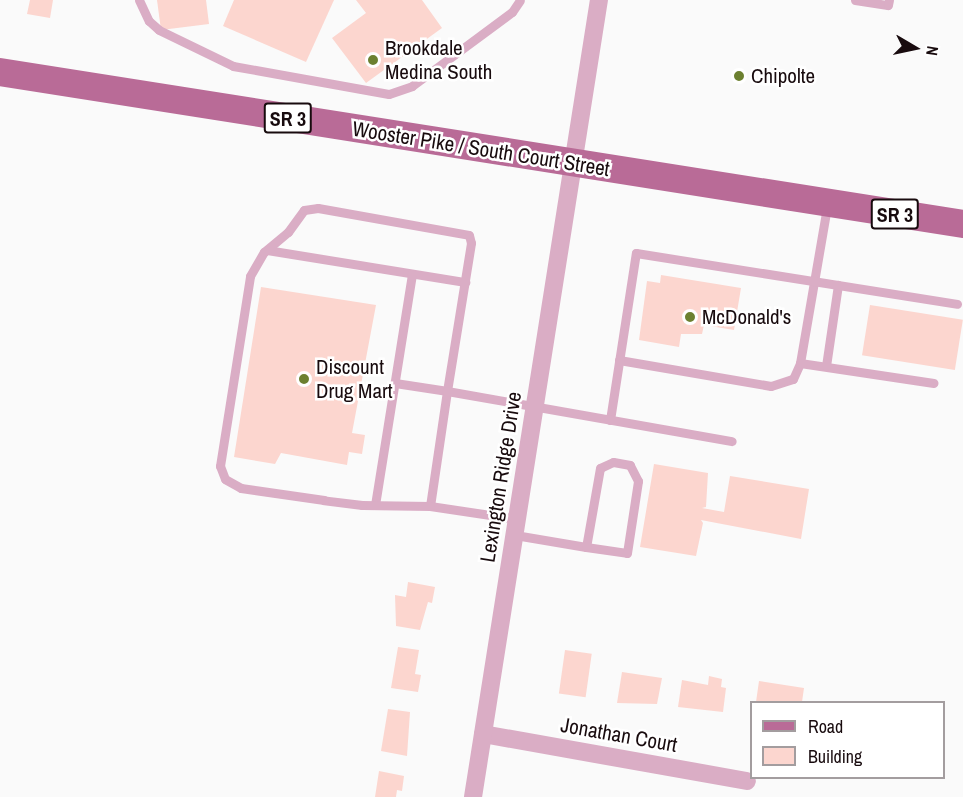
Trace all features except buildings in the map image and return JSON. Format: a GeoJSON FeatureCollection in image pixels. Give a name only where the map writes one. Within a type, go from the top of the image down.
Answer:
{"type":"FeatureCollection","features":[{"type":"Feature","properties":{"kind":"main road","name":"Wooster Pike / South Court Street"},"geometry":{"type":"LineString","coordinates":[[0,72],[828,205],[963,224]]}},
{"type":"Feature","properties":{"kind":"street","name":"Lexington Ridge Drive"},"geometry":{"type":"LineString","coordinates":[[473,797],[575,165],[599,0]]}},
{"type":"Feature","properties":{"kind":"street","name":"Jonathan Court"},"geometry":{"type":"LineString","coordinates":[[483,734],[747,781]]}},
{"type":"Feature","properties":{"kind":"lane"},"geometry":{"type":"LineString","coordinates":[[139,0],[149,21],[159,30],[233,66],[389,94],[412,86],[512,12],[520,0]]}},
{"type":"Feature","properties":{"kind":"lane"},"geometry":{"type":"LineString","coordinates":[[855,0],[888,5],[889,0]]}},
{"type":"Feature","properties":{"kind":"lane"},"geometry":{"type":"LineString","coordinates":[[619,360],[771,386],[793,380],[800,363],[812,281],[828,205]]}},
{"type":"Feature","properties":{"kind":"lane"},"geometry":{"type":"LineString","coordinates":[[430,506],[471,243],[465,233],[318,208],[304,210],[288,232],[267,250],[250,276],[222,474],[241,488],[375,505],[430,506],[586,547],[627,553],[638,481],[630,465],[613,462],[600,468],[586,547]]}},
{"type":"Feature","properties":{"kind":"lane"},"geometry":{"type":"LineString","coordinates":[[267,250],[465,282]]}},
{"type":"Feature","properties":{"kind":"lane"},"geometry":{"type":"LineString","coordinates":[[610,420],[636,253],[957,304]]}},
{"type":"Feature","properties":{"kind":"lane"},"geometry":{"type":"LineString","coordinates":[[375,505],[412,274]]}},
{"type":"Feature","properties":{"kind":"lane"},"geometry":{"type":"LineString","coordinates":[[826,366],[838,285]]}},
{"type":"Feature","properties":{"kind":"lane"},"geometry":{"type":"LineString","coordinates":[[800,363],[934,383]]}},
{"type":"Feature","properties":{"kind":"lane"},"geometry":{"type":"LineString","coordinates":[[395,383],[732,441]]}},
{"type":"Feature","properties":{"kind":"place","name":"Brookdale Medina South"},"geometry":{"type":"Point","coordinates":[373,60]}},
{"type":"Feature","properties":{"kind":"place","name":"Chipolte"},"geometry":{"type":"Point","coordinates":[739,76]}},
{"type":"Feature","properties":{"kind":"place","name":"McDonald's"},"geometry":{"type":"Point","coordinates":[690,317]}},
{"type":"Feature","properties":{"kind":"place","name":"Discount Drug Mart"},"geometry":{"type":"Point","coordinates":[304,379]}}]}
